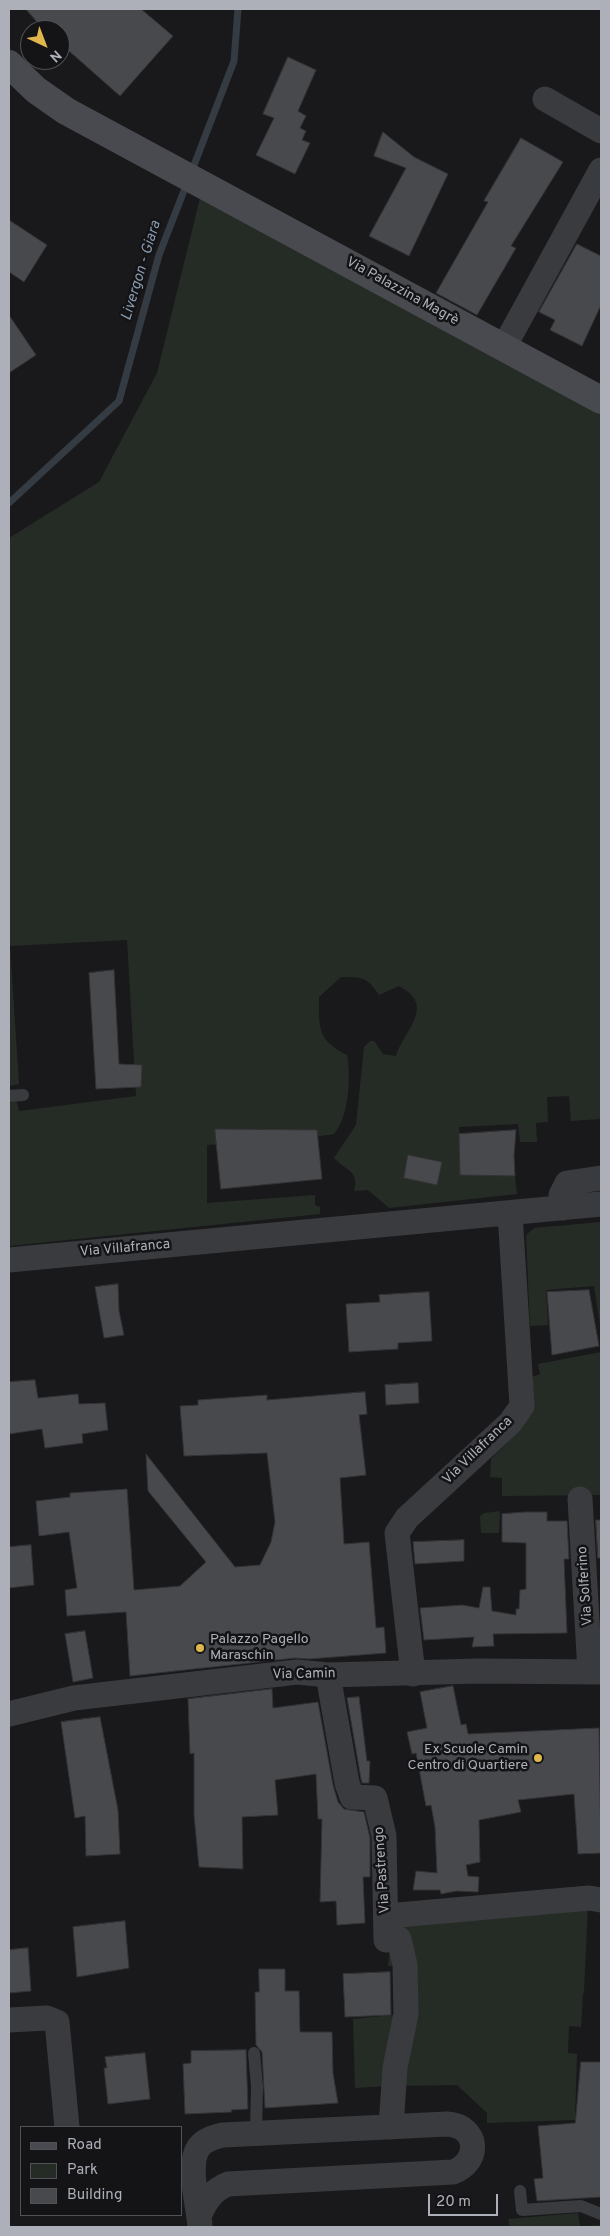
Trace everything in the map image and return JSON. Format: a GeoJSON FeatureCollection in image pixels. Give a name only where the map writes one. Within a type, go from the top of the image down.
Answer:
{"type":"FeatureCollection","features":[{"type":"Feature","properties":{"kind":"street","name":"Via Palazzina Magrè"},"geometry":{"type":"LineString","coordinates":[[9,66],[36,90],[66,111],[203,183],[601,400]]}},
{"type":"Feature","properties":{"kind":"street"},"geometry":{"type":"LineString","coordinates":[[545,99],[601,131]]}},
{"type":"Feature","properties":{"kind":"street"},"geometry":{"type":"LineString","coordinates":[[504,347],[601,170]]}},
{"type":"Feature","properties":{"kind":"street"},"geometry":{"type":"LineString","coordinates":[[562,1208],[561,1194],[567,1183],[601,1178]]}},
{"type":"Feature","properties":{"kind":"street","name":"Via Villafranca"},"geometry":{"type":"LineString","coordinates":[[9,1260],[601,1204]]}},
{"type":"Feature","properties":{"kind":"street","name":"Via Villafranca"},"geometry":{"type":"LineString","coordinates":[[413,1674],[397,1533],[407,1518],[510,1423],[522,1406],[510,1213]]}},
{"type":"Feature","properties":{"kind":"street","name":"Via Solferino"},"geometry":{"type":"LineString","coordinates":[[580,1499],[596,1672]]}},
{"type":"Feature","properties":{"kind":"street","name":"Via Camin"},"geometry":{"type":"LineString","coordinates":[[9,1714],[74,1698],[297,1672],[328,1675],[478,1671],[596,1672]]}},
{"type":"Feature","properties":{"kind":"street","name":"Via Pastrengo"},"geometry":{"type":"LineString","coordinates":[[328,1675],[347,1783],[352,1797],[375,1798],[384,1836],[387,1928]]}},
{"type":"Feature","properties":{"kind":"street"},"geometry":{"type":"LineString","coordinates":[[387,1928],[589,1898],[601,1900]]}},
{"type":"Feature","properties":{"kind":"street"},"geometry":{"type":"LineString","coordinates":[[387,1928],[399,1938],[405,1964],[406,1982],[406,2014],[395,2068],[391,2127]]}},
{"type":"Feature","properties":{"kind":"street"},"geometry":{"type":"LineString","coordinates":[[9,2020],[52,2018],[57,2022],[60,2032],[67,2126]]}},
{"type":"Feature","properties":{"kind":"street"},"geometry":{"type":"LineString","coordinates":[[457,2124],[470,2134],[473,2143],[472,2154],[467,2164],[462,2169],[453,2172],[228,2184],[219,2188],[206,2200],[200,2220],[196,2204],[196,2155],[200,2146],[209,2139],[223,2135],[457,2124]]}},
{"type":"Feature","properties":{"kind":"street"},"geometry":{"type":"LineString","coordinates":[[195,2167],[210,2184],[219,2188]]}},
{"type":"Feature","properties":{"kind":"lane"},"geometry":{"type":"LineString","coordinates":[[9,1096],[23,1095]]}},
{"type":"Feature","properties":{"kind":"lane"},"geometry":{"type":"LineString","coordinates":[[254,2053],[257,2086],[256,2133]]}},
{"type":"Feature","properties":{"kind":"lane"},"geometry":{"type":"LineString","coordinates":[[520,2191],[522,2210],[581,2206],[601,2214]]}},
{"type":"Feature","properties":{"kind":"green space"},"geometry":{"type":"Polygon","coordinates":[[[201,194],[601,414],[601,1119],[571,1121],[569,1096],[547,1097],[548,1122],[536,1123],[537,1142],[520,1142],[518,1124],[459,1127],[461,1175],[515,1176],[517,1194],[389,1208],[368,1190],[354,1191],[355,1179],[353,1175],[334,1158],[356,1125],[364,1047],[370,1041],[374,1041],[383,1054],[396,1056],[415,1019],[417,1010],[416,1002],[410,994],[399,986],[379,995],[368,981],[364,979],[341,977],[319,997],[319,1017],[322,1032],[330,1044],[347,1055],[348,1064],[349,1085],[346,1107],[339,1127],[334,1134],[302,1139],[207,1145],[207,1203],[315,1195],[315,1205],[320,1207],[320,1214],[9,1246],[9,1101],[17,1102],[19,1111],[136,1096],[127,940],[10,946],[19,1084],[9,1086],[9,538],[99,482],[157,373],[201,194]]]}},
{"type":"Feature","properties":{"kind":"green space"},"geometry":{"type":"Polygon","coordinates":[[[601,1222],[601,1331],[594,1286],[546,1290],[548,1325],[530,1326],[526,1235],[534,1228],[601,1222]]]}},
{"type":"Feature","properties":{"kind":"green space"},"geometry":{"type":"Polygon","coordinates":[[[601,1352],[601,1495],[502,1496],[502,1478],[490,1477],[491,1459],[521,1429],[532,1377],[540,1374],[538,1364],[601,1352]]]}},
{"type":"Feature","properties":{"kind":"green space"},"geometry":{"type":"Polygon","coordinates":[[[500,1511],[499,1533],[481,1533],[480,1516],[484,1513],[500,1511]]]}},
{"type":"Feature","properties":{"kind":"green space"},"geometry":{"type":"Polygon","coordinates":[[[588,1902],[581,2027],[569,2026],[568,2053],[577,2054],[575,2120],[487,2123],[487,2113],[457,2085],[399,2086],[399,1921],[588,1902]]]}},
{"type":"Feature","properties":{"kind":"green space"},"geometry":{"type":"Polygon","coordinates":[[[390,1950],[400,1966],[387,2086],[355,2088],[353,2019],[394,2015],[393,1966],[388,1966],[390,1950]]]}},
{"type":"Feature","properties":{"kind":"green space"},"geometry":{"type":"Polygon","coordinates":[[[578,2213],[580,2226],[601,2225],[601,2227],[510,2227],[508,2219],[578,2213]]]}},
{"type":"Feature","properties":{"kind":"building"},"geometry":{"type":"Polygon","coordinates":[[[26,9],[141,9],[173,36],[120,96],[70,52],[70,20],[35,20],[26,9]]]}},
{"type":"Feature","properties":{"kind":"building"},"geometry":{"type":"Polygon","coordinates":[[[288,57],[316,70],[298,111],[306,116],[300,128],[306,131],[302,140],[310,143],[295,174],[256,155],[274,118],[263,114],[288,57]]]}},
{"type":"Feature","properties":{"kind":"building"},"geometry":{"type":"Polygon","coordinates":[[[383,132],[414,157],[448,174],[409,256],[369,236],[406,168],[374,156],[383,132]]]}},
{"type":"Feature","properties":{"kind":"building"},"geometry":{"type":"Polygon","coordinates":[[[521,138],[563,162],[511,246],[516,248],[477,315],[436,293],[488,202],[484,201],[521,138]]]}},
{"type":"Feature","properties":{"kind":"building"},"geometry":{"type":"Polygon","coordinates":[[[9,220],[47,245],[24,282],[9,272],[9,220]]]}},
{"type":"Feature","properties":{"kind":"building"},"geometry":{"type":"Polygon","coordinates":[[[577,244],[601,256],[601,305],[582,346],[550,330],[555,320],[539,312],[577,244]]]}},
{"type":"Feature","properties":{"kind":"building"},"geometry":{"type":"Polygon","coordinates":[[[9,315],[36,355],[9,373],[9,315]]]}},
{"type":"Feature","properties":{"kind":"building"},"geometry":{"type":"Polygon","coordinates":[[[114,970],[119,1064],[142,1065],[141,1087],[96,1089],[89,973],[114,970]]]}},
{"type":"Feature","properties":{"kind":"building"},"geometry":{"type":"Polygon","coordinates":[[[215,1129],[317,1130],[322,1179],[221,1189],[215,1129]]]}},
{"type":"Feature","properties":{"kind":"building"},"geometry":{"type":"Polygon","coordinates":[[[516,1130],[515,1176],[460,1175],[459,1134],[516,1130]]]}},
{"type":"Feature","properties":{"kind":"building"},"geometry":{"type":"Polygon","coordinates":[[[408,1155],[442,1162],[437,1185],[404,1178],[408,1155]]]}},
{"type":"Feature","properties":{"kind":"building"},"geometry":{"type":"Polygon","coordinates":[[[118,1284],[119,1311],[124,1335],[104,1338],[95,1287],[118,1284]]]}},
{"type":"Feature","properties":{"kind":"building"},"geometry":{"type":"Polygon","coordinates":[[[589,1290],[599,1346],[552,1355],[547,1292],[589,1290]]]}},
{"type":"Feature","properties":{"kind":"building"},"geometry":{"type":"Polygon","coordinates":[[[429,1292],[432,1341],[398,1343],[398,1349],[349,1352],[346,1304],[380,1302],[379,1295],[429,1292]]]}},
{"type":"Feature","properties":{"kind":"building"},"geometry":{"type":"Polygon","coordinates":[[[35,1380],[38,1398],[78,1394],[79,1404],[105,1403],[108,1430],[82,1434],[83,1443],[45,1448],[42,1429],[9,1434],[9,1382],[35,1380]]]}},
{"type":"Feature","properties":{"kind":"building"},"geometry":{"type":"Polygon","coordinates":[[[418,1383],[419,1403],[386,1405],[385,1385],[418,1383]]]}},
{"type":"Feature","properties":{"kind":"building"},"geometry":{"type":"Polygon","coordinates":[[[365,1392],[367,1414],[359,1415],[366,1475],[340,1478],[344,1544],[369,1542],[376,1628],[384,1627],[386,1653],[309,1659],[295,1658],[130,1676],[126,1612],[67,1616],[65,1590],[77,1588],[69,1532],[39,1536],[36,1501],[70,1497],[70,1493],[127,1489],[134,1590],[180,1586],[206,1562],[148,1491],[146,1454],[235,1567],[260,1565],[271,1542],[275,1522],[267,1453],[184,1456],[180,1406],[198,1405],[198,1400],[267,1395],[267,1400],[365,1392]]]}},
{"type":"Feature","properties":{"kind":"building"},"geometry":{"type":"Polygon","coordinates":[[[547,1512],[547,1521],[567,1521],[569,1559],[564,1559],[567,1633],[493,1634],[494,1646],[472,1647],[474,1637],[424,1640],[420,1608],[462,1605],[479,1608],[483,1587],[490,1587],[492,1611],[516,1615],[516,1609],[519,1609],[520,1590],[526,1589],[526,1543],[502,1542],[502,1514],[547,1512]]]}},
{"type":"Feature","properties":{"kind":"building"},"geometry":{"type":"Polygon","coordinates":[[[596,1520],[601,1520],[601,1558],[598,1558],[596,1520]]]}},
{"type":"Feature","properties":{"kind":"building"},"geometry":{"type":"Polygon","coordinates":[[[464,1540],[464,1561],[415,1564],[413,1542],[464,1540]]]}},
{"type":"Feature","properties":{"kind":"building"},"geometry":{"type":"Polygon","coordinates":[[[31,1545],[34,1585],[9,1588],[9,1547],[31,1545]]]}},
{"type":"Feature","properties":{"kind":"building"},"geometry":{"type":"Polygon","coordinates":[[[85,1631],[93,1678],[73,1682],[65,1634],[85,1631]]]}},
{"type":"Feature","properties":{"kind":"building"},"geometry":{"type":"Polygon","coordinates":[[[453,1686],[461,1725],[466,1724],[468,1734],[599,1728],[601,1853],[578,1854],[574,1794],[518,1800],[521,1812],[479,1820],[480,1862],[466,1865],[468,1876],[479,1877],[478,1892],[456,1891],[441,1894],[440,1890],[413,1890],[416,1871],[437,1873],[435,1827],[431,1805],[426,1806],[416,1753],[412,1754],[407,1732],[427,1728],[420,1692],[453,1686]]]}},
{"type":"Feature","properties":{"kind":"building"},"geometry":{"type":"Polygon","coordinates":[[[272,1689],[273,1708],[318,1702],[333,1785],[338,1802],[344,1809],[364,1812],[370,1838],[370,1877],[363,1877],[365,1923],[337,1925],[336,1901],[320,1902],[322,1819],[318,1819],[316,1774],[275,1780],[278,1815],[242,1817],[243,1869],[199,1867],[194,1815],[194,1753],[190,1754],[188,1699],[272,1689]]]}},
{"type":"Feature","properties":{"kind":"building"},"geometry":{"type":"Polygon","coordinates":[[[359,1697],[367,1761],[370,1761],[369,1783],[362,1783],[347,1698],[359,1697]]]}},
{"type":"Feature","properties":{"kind":"building"},"geometry":{"type":"Polygon","coordinates":[[[100,1717],[118,1810],[120,1854],[86,1856],[85,1816],[75,1818],[61,1722],[100,1717]]]}},
{"type":"Feature","properties":{"kind":"building"},"geometry":{"type":"Polygon","coordinates":[[[125,1921],[129,1968],[77,1977],[73,1927],[125,1921]]]}},
{"type":"Feature","properties":{"kind":"building"},"geometry":{"type":"Polygon","coordinates":[[[28,1948],[31,1991],[9,1993],[9,1950],[28,1948]]]}},
{"type":"Feature","properties":{"kind":"building"},"geometry":{"type":"Polygon","coordinates":[[[259,1969],[285,1969],[285,1991],[299,1991],[300,2032],[332,2032],[333,2073],[338,2103],[265,2108],[262,2052],[256,2045],[255,1992],[259,1992],[259,1969]]]}},
{"type":"Feature","properties":{"kind":"building"},"geometry":{"type":"Polygon","coordinates":[[[390,1972],[391,2015],[345,2017],[343,1974],[390,1972]]]}},
{"type":"Feature","properties":{"kind":"building"},"geometry":{"type":"Polygon","coordinates":[[[246,2050],[248,2109],[231,2110],[232,2112],[185,2114],[183,2064],[191,2063],[191,2051],[246,2050]]]}},
{"type":"Feature","properties":{"kind":"building"},"geometry":{"type":"Polygon","coordinates":[[[145,2053],[150,2099],[108,2104],[104,2068],[107,2068],[105,2057],[145,2053]]]}},
{"type":"Feature","properties":{"kind":"building"},"geometry":{"type":"Polygon","coordinates":[[[581,2062],[601,2062],[601,2197],[537,2201],[534,2179],[543,2178],[538,2126],[575,2123],[581,2062]]]}},
{"type":"Feature","properties":{"kind":"waterway","name":"Livergon - Giara"},"geometry":{"type":"LineString","coordinates":[[191,173],[234,61],[238,9]]}},
{"type":"Feature","properties":{"kind":"waterway","name":"Livergon - Giara"},"geometry":{"type":"LineString","coordinates":[[9,503],[119,401],[159,255],[187,183]]}},
{"type":"Feature","properties":{"kind":"place","name":"Palazzo Pagello Maraschin"},"geometry":{"type":"Point","coordinates":[200,1648]}},
{"type":"Feature","properties":{"kind":"place","name":"Ex Scuole Camin Centro di Quartiere"},"geometry":{"type":"Point","coordinates":[538,1758]}}]}
